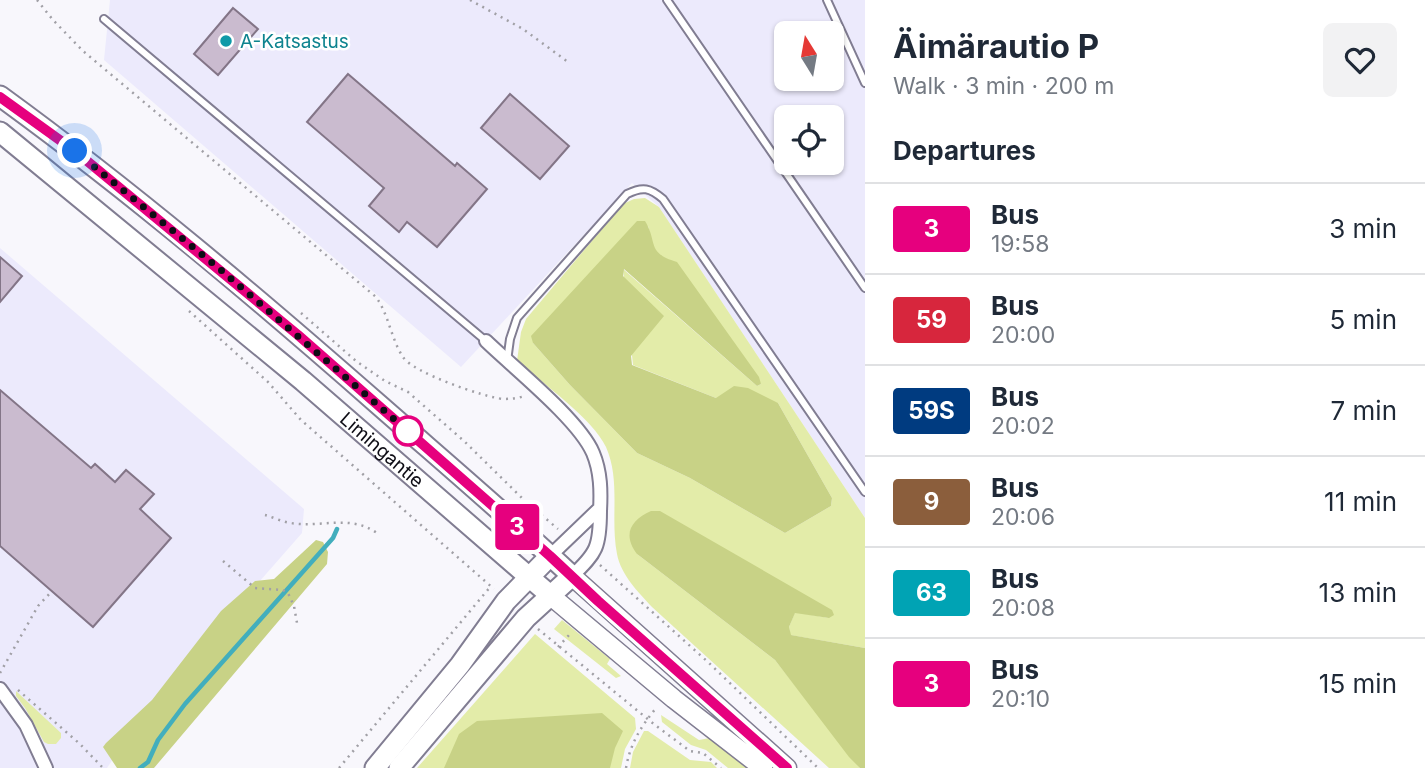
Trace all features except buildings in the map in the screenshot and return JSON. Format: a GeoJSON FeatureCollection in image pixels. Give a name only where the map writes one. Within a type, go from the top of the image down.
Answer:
{"type":"FeatureCollection","features":[{"type":"Feature","properties":{"kind":"main road","name":"Limingantie"},"geometry":{"type":"LineString","coordinates":[[0,96],[75,151],[221,270],[550,556],[787,768]]}},
{"type":"Feature","properties":{"kind":"main road","name":"Limingantie"},"geometry":{"type":"LineString","coordinates":[[0,132],[303,381],[674,699],[763,768]]}},
{"type":"Feature","properties":{"kind":"main road"},"geometry":{"type":"LineString","coordinates":[[375,768],[460,665],[506,601],[550,556]]}},
{"type":"Feature","properties":{"kind":"main road"},"geometry":{"type":"LineString","coordinates":[[399,768],[526,618],[572,576]]}},
{"type":"Feature","properties":{"kind":"street"},"geometry":{"type":"LineString","coordinates":[[486,341],[583,436],[593,454],[601,490],[600,530],[592,557],[572,576]]}},
{"type":"Feature","properties":{"kind":"street"},"geometry":{"type":"LineString","coordinates":[[550,556],[600,509]]}},
{"type":"Feature","properties":{"kind":"street"},"geometry":{"type":"LineString","coordinates":[[5,686],[46,768]]}},
{"type":"Feature","properties":{"kind":"lane"},"geometry":{"type":"LineString","coordinates":[[667,0],[865,288]]}},
{"type":"Feature","properties":{"kind":"lane"},"geometry":{"type":"LineString","coordinates":[[827,0],[865,83]]}},
{"type":"Feature","properties":{"kind":"lane"},"geometry":{"type":"LineString","coordinates":[[104,19],[486,341]]}},
{"type":"Feature","properties":{"kind":"lane"},"geometry":{"type":"LineString","coordinates":[[507,362],[510,339],[517,318],[627,194],[639,188],[652,189],[663,199],[865,492]]}},
{"type":"Feature","properties":{"kind":"path"},"geometry":{"type":"LineString","coordinates":[[37,0],[83,51],[376,297],[384,308],[403,358],[415,369],[484,396],[518,398],[538,391]]}},
{"type":"Feature","properties":{"kind":"path"},"geometry":{"type":"LineString","coordinates":[[470,0],[523,29],[568,62]]}},
{"type":"Feature","properties":{"kind":"path"},"geometry":{"type":"LineString","coordinates":[[188,310],[268,382],[301,420],[506,601]]}},
{"type":"Feature","properties":{"kind":"path"},"geometry":{"type":"LineString","coordinates":[[265,515],[292,523],[349,522],[367,526],[377,533]]}},
{"type":"Feature","properties":{"kind":"path"},"geometry":{"type":"LineString","coordinates":[[223,561],[255,588],[283,590],[288,593],[294,606],[297,624]]}},
{"type":"Feature","properties":{"kind":"path"},"geometry":{"type":"LineString","coordinates":[[616,581],[709,663],[818,768]]}},
{"type":"Feature","properties":{"kind":"path"},"geometry":{"type":"LineString","coordinates":[[340,768],[491,586]]}},
{"type":"Feature","properties":{"kind":"path"},"geometry":{"type":"LineString","coordinates":[[0,673],[38,606],[52,591]]}},
{"type":"Feature","properties":{"kind":"path"},"geometry":{"type":"LineString","coordinates":[[526,618],[647,719],[690,751],[703,753],[721,768]]}},
{"type":"Feature","properties":{"kind":"path"},"geometry":{"type":"LineString","coordinates":[[5,686],[80,744],[103,768]]}},
{"type":"Feature","properties":{"kind":"path"},"geometry":{"type":"LineString","coordinates":[[626,768],[629,750],[657,707]]}},
{"type":"Feature","properties":{"kind":"shaded area"},"geometry":{"type":"Polygon","coordinates":[[[110,0],[865,0],[865,518],[659,207],[632,183],[461,367],[104,60],[110,0]]]}},
{"type":"Feature","properties":{"kind":"shaded area"},"geometry":{"type":"Polygon","coordinates":[[[0,248],[304,509],[302,533],[141,717],[107,768],[0,768],[0,248]]]}},
{"type":"Feature","properties":{"kind":"green space"},"geometry":{"type":"Polygon","coordinates":[[[645,198],[659,207],[865,518],[865,648],[790,635],[789,627],[795,612],[829,618],[637,554],[775,660],[860,768],[829,768],[652,607],[636,589],[622,569],[617,554],[613,473],[606,447],[579,413],[517,361],[521,332],[526,319],[623,204],[645,198]],[[648,226],[533,343],[637,453],[690,478],[785,533],[831,506],[832,498],[778,403],[716,398],[633,365],[623,269],[757,386],[761,384],[654,250],[648,226]]]}},
{"type":"Feature","properties":{"kind":"green space"},"geometry":{"type":"Polygon","coordinates":[[[637,221],[645,221],[657,251],[667,259],[677,262],[759,377],[761,384],[757,386],[624,269],[623,276],[664,316],[631,356],[632,365],[716,398],[734,386],[748,388],[778,403],[832,498],[831,506],[785,533],[690,478],[637,453],[533,343],[531,336],[637,221]]]}},
{"type":"Feature","properties":{"kind":"green space"},"geometry":{"type":"Polygon","coordinates":[[[651,511],[660,511],[832,610],[834,615],[829,618],[795,613],[789,627],[791,635],[865,648],[865,768],[860,768],[849,757],[775,660],[637,554],[630,540],[631,528],[638,519],[651,511]]]}},
{"type":"Feature","properties":{"kind":"green space"},"geometry":{"type":"Polygon","coordinates":[[[316,540],[323,542],[328,552],[327,564],[154,768],[117,768],[103,747],[152,700],[221,611],[255,581],[274,579],[316,540]]]}},
{"type":"Feature","properties":{"kind":"green space"},"geometry":{"type":"Polygon","coordinates":[[[562,620],[610,659],[607,664],[621,676],[616,678],[554,629],[562,620]]]}},
{"type":"Feature","properties":{"kind":"green space"},"geometry":{"type":"Polygon","coordinates":[[[535,634],[635,718],[636,729],[625,749],[621,768],[417,768],[535,634]]]}},
{"type":"Feature","properties":{"kind":"green space"},"geometry":{"type":"Polygon","coordinates":[[[16,691],[61,733],[56,744],[44,742],[16,696],[16,691]]]}},
{"type":"Feature","properties":{"kind":"green space"},"geometry":{"type":"Polygon","coordinates":[[[602,713],[623,731],[610,768],[444,768],[459,734],[477,721],[602,713]]]}},
{"type":"Feature","properties":{"kind":"green space"},"geometry":{"type":"Polygon","coordinates":[[[661,715],[699,740],[715,737],[751,768],[728,768],[706,750],[691,745],[662,722],[661,715]]]}},
{"type":"Feature","properties":{"kind":"green space"},"geometry":{"type":"Polygon","coordinates":[[[644,731],[648,731],[690,760],[711,762],[717,768],[630,768],[633,752],[644,731]]]}},
{"type":"Feature","properties":{"kind":"waterway"},"geometry":{"type":"LineString","coordinates":[[140,768],[148,762],[158,740],[185,704],[333,538],[337,529]]}},
{"type":"Feature","properties":{"kind":"bus line","name":"3"},"geometry":{"type":"LineString","coordinates":[[0,97],[75,151],[298,335],[787,768]]}},
{"type":"Feature","properties":{"kind":"place","name":"A-Katsastus"},"geometry":{"type":"Point","coordinates":[226,41]}},
{"type":"Feature","properties":{"kind":"route"},"geometry":{"type":"LineString","coordinates":[[75,151],[221,270],[408,431]]}}]}
